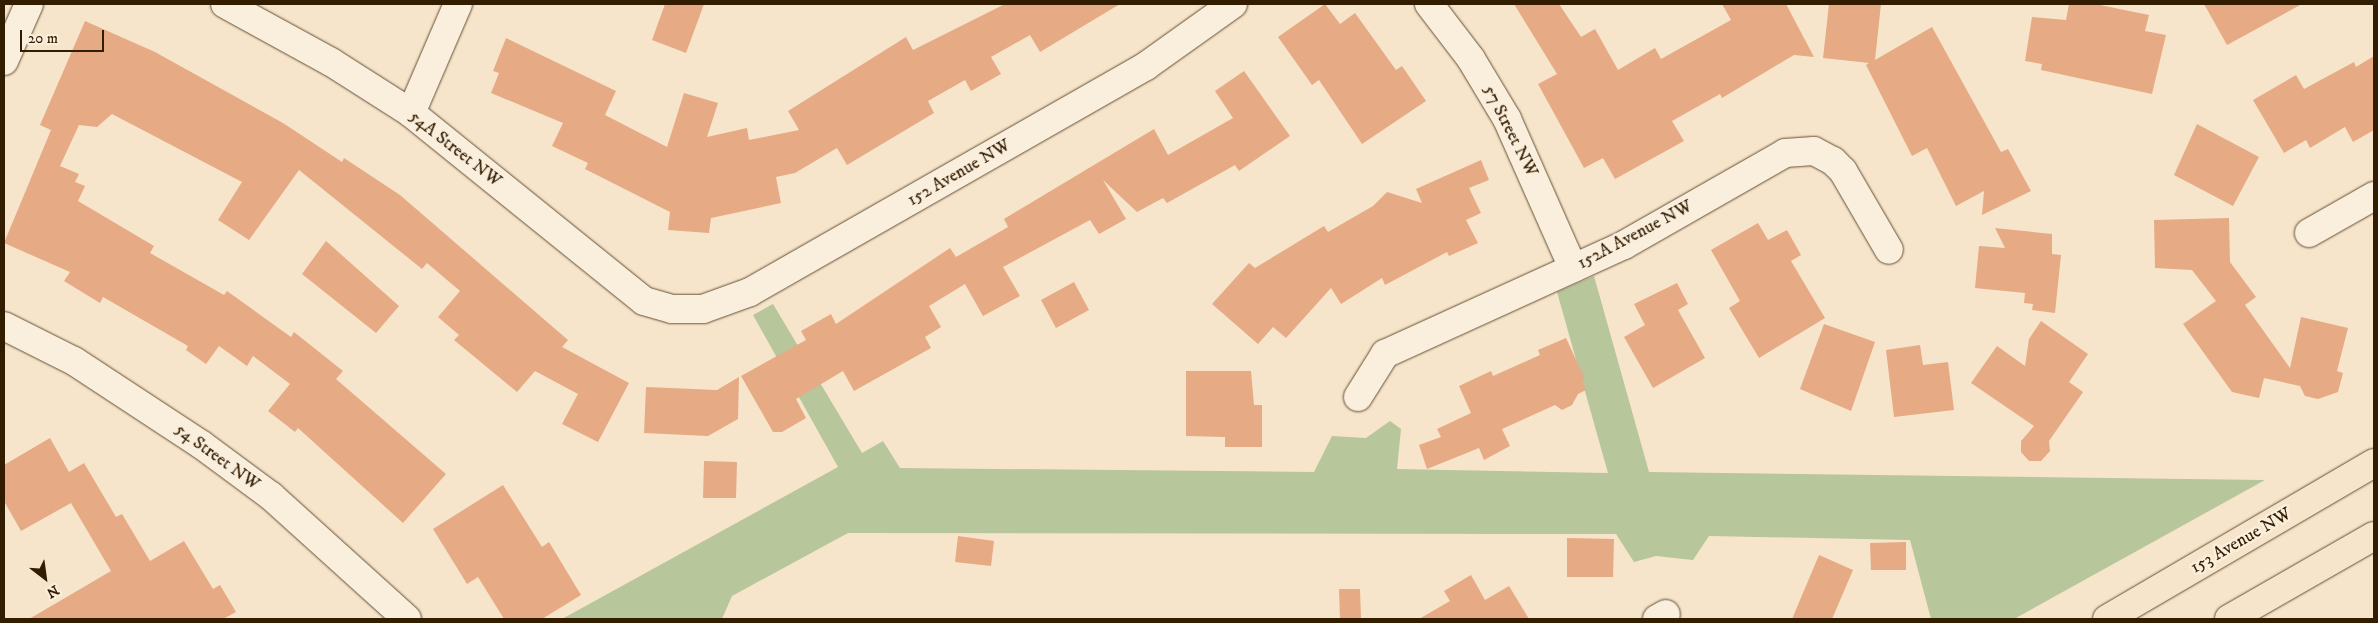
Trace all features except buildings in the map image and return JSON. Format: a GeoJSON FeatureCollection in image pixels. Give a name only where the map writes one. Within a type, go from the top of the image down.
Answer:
{"type":"FeatureCollection","features":[{"type":"Feature","properties":{"kind":"main road","name":"153 Avenue NW"},"geometry":{"type":"LineString","coordinates":[[2107,619],[2374,463]]}},
{"type":"Feature","properties":{"kind":"main road"},"geometry":{"type":"LineString","coordinates":[[2229,619],[2374,536]]}},
{"type":"Feature","properties":{"kind":"street"},"geometry":{"type":"LineString","coordinates":[[4,61],[29,4]]}},
{"type":"Feature","properties":{"kind":"street","name":"54A Street NW"},"geometry":{"type":"LineString","coordinates":[[225,4],[331,62],[411,113],[622,287],[644,301],[672,309]]}},
{"type":"Feature","properties":{"kind":"street"},"geometry":{"type":"LineString","coordinates":[[411,113],[458,4]]}},
{"type":"Feature","properties":{"kind":"street","name":"152 Avenue NW"},"geometry":{"type":"LineString","coordinates":[[672,309],[703,309],[750,292],[1146,66],[1234,4]]}},
{"type":"Feature","properties":{"kind":"street","name":"57 Street NW"},"geometry":{"type":"LineString","coordinates":[[1429,4],[1471,59],[1507,119],[1573,268]]}},
{"type":"Feature","properties":{"kind":"street","name":"152A Avenue NW"},"geometry":{"type":"LineString","coordinates":[[1358,397],[1385,354],[1624,245],[1769,160],[1799,150],[1824,155],[1843,170],[1889,250]]}},
{"type":"Feature","properties":{"kind":"street"},"geometry":{"type":"LineString","coordinates":[[2309,233],[2374,196]]}},
{"type":"Feature","properties":{"kind":"street","name":"54 Street NW"},"geometry":{"type":"LineString","coordinates":[[4,326],[74,361],[202,445],[271,496],[407,619]]}},
{"type":"Feature","properties":{"kind":"green space"},"geometry":{"type":"Polygon","coordinates":[[[1594,276],[1649,472],[2265,480],[2014,619],[1931,619],[1910,540],[1709,536],[1693,560],[1656,556],[1634,562],[1616,534],[848,533],[732,596],[722,619],[562,619],[838,467],[753,315],[773,304],[862,453],[883,441],[900,468],[1314,472],[1332,436],[1366,438],[1390,421],[1401,429],[1397,469],[1608,473],[1557,292],[1594,276]]]}}]}
